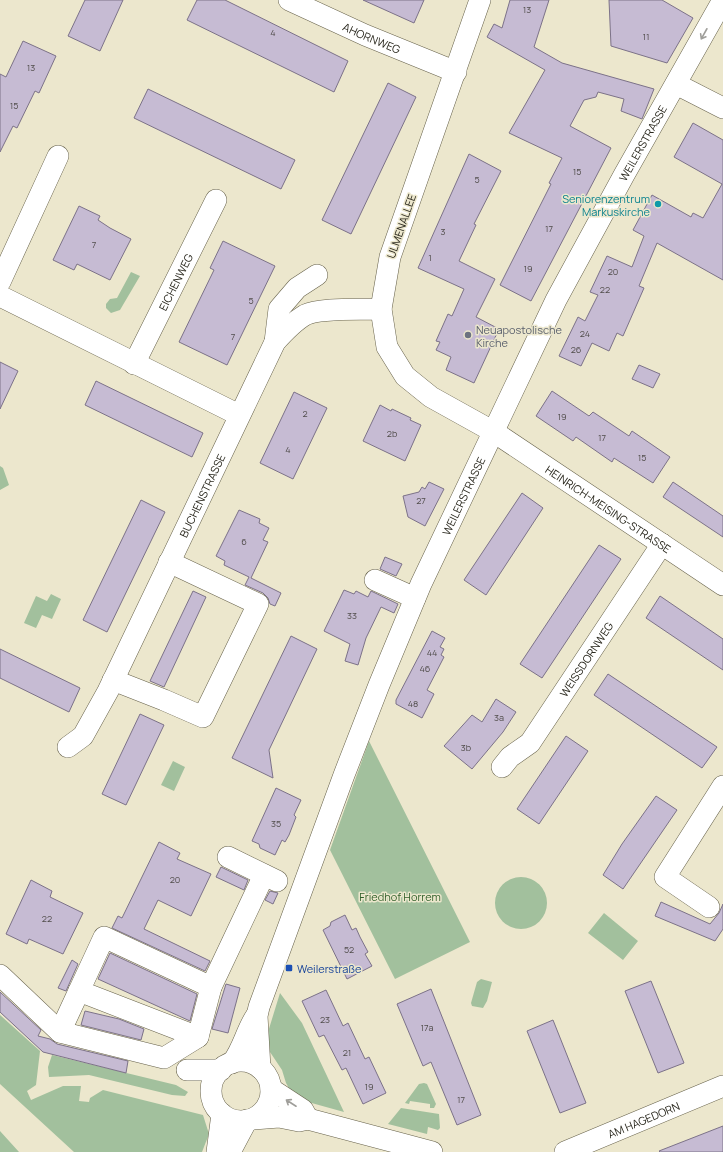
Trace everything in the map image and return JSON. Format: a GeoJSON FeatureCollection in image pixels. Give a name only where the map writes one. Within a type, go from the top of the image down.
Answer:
{"type":"FeatureCollection","features":[{"type":"Feature","properties":{"kind":"street","name":"AHORNWEG"},"geometry":{"type":"LineString","coordinates":[[289,0],[366,35],[456,72]]}},
{"type":"Feature","properties":{"kind":"street","name":"ULMENALLEE"},"geometry":{"type":"LineString","coordinates":[[480,0],[390,257],[381,310],[388,347],[406,376],[431,397],[494,432]]}},
{"type":"Feature","properties":{"kind":"street","name":"WEILERSTRASSE"},"geometry":{"type":"LineString","coordinates":[[226,1067],[239,1053],[248,1027],[257,1016],[278,954],[339,789],[415,598],[556,300],[624,175],[723,0]]}},
{"type":"Feature","properties":{"kind":"street"},"geometry":{"type":"LineString","coordinates":[[678,80],[723,108]]}},
{"type":"Feature","properties":{"kind":"street"},"geometry":{"type":"LineString","coordinates":[[0,282],[6,255],[58,156]]}},
{"type":"Feature","properties":{"kind":"street","name":"EICHENWEG"},"geometry":{"type":"LineString","coordinates":[[134,364],[216,200]]}},
{"type":"Feature","properties":{"kind":"street"},"geometry":{"type":"LineString","coordinates":[[275,342],[279,309],[297,288],[317,275]]}},
{"type":"Feature","properties":{"kind":"street"},"geometry":{"type":"LineString","coordinates":[[0,296],[239,415]]}},
{"type":"Feature","properties":{"kind":"street","name":"BUCHENSTRASSE"},"geometry":{"type":"LineString","coordinates":[[68,747],[83,736],[113,680],[275,342],[289,326],[306,315],[326,311],[381,310]]}},
{"type":"Feature","properties":{"kind":"street","name":"HEINRICH-MEISING-STRASSE"},"geometry":{"type":"LineString","coordinates":[[494,432],[723,585]]}},
{"type":"Feature","properties":{"kind":"street","name":"WEISSDORNWEG"},"geometry":{"type":"LineString","coordinates":[[502,767],[510,757],[530,742],[662,544]]}},
{"type":"Feature","properties":{"kind":"street"},"geometry":{"type":"LineString","coordinates":[[113,680],[203,717],[258,604],[169,562]]}},
{"type":"Feature","properties":{"kind":"street"},"geometry":{"type":"LineString","coordinates":[[375,580],[415,598]]}},
{"type":"Feature","properties":{"kind":"street"},"geometry":{"type":"LineString","coordinates":[[709,907],[665,877],[723,786]]}},
{"type":"Feature","properties":{"kind":"street"},"geometry":{"type":"LineString","coordinates":[[0,975],[60,1032],[164,1058],[198,1037],[211,988],[270,878],[228,858]]}},
{"type":"Feature","properties":{"kind":"street"},"geometry":{"type":"LineString","coordinates":[[60,1032],[104,937],[211,988]]}},
{"type":"Feature","properties":{"kind":"street"},"geometry":{"type":"LineString","coordinates":[[79,991],[198,1037]]}},
{"type":"Feature","properties":{"kind":"street","name":"WEILERSTRASSE"},"geometry":{"type":"LineString","coordinates":[[257,1016],[260,1068]]}},
{"type":"Feature","properties":{"kind":"street"},"geometry":{"type":"LineString","coordinates":[[230,1152],[250,1120],[267,1107],[271,1090],[265,1074],[260,1068],[251,1063],[241,1062],[226,1067],[185,1074],[217,1106],[238,1121],[250,1120],[279,1117],[299,1121],[308,1119],[432,1152]]}},
{"type":"Feature","properties":{"kind":"street"},"geometry":{"type":"LineString","coordinates":[[217,1152],[217,1106],[213,1082],[226,1067]]}},
{"type":"Feature","properties":{"kind":"street","name":"AM HAGEDORN"},"geometry":{"type":"LineString","coordinates":[[565,1152],[593,1146],[723,1086]]}},
{"type":"Feature","properties":{"kind":"street"},"geometry":{"type":"LineString","coordinates":[[271,1090],[302,1110],[308,1119]]}},
{"type":"Feature","properties":{"kind":"green space"},"geometry":{"type":"Polygon","coordinates":[[[131,272],[140,276],[120,310],[111,313],[106,308],[106,304],[110,299],[117,298],[131,272]]]}},
{"type":"Feature","properties":{"kind":"green space"},"geometry":{"type":"Polygon","coordinates":[[[0,466],[3,468],[9,485],[0,490],[0,466]]]}},
{"type":"Feature","properties":{"kind":"green space"},"geometry":{"type":"Polygon","coordinates":[[[51,594],[61,599],[52,619],[42,615],[36,628],[24,623],[36,596],[47,601],[51,594]]]}},
{"type":"Feature","properties":{"kind":"green space","name":"Friedhof Horrem"},"geometry":{"type":"Polygon","coordinates":[[[369,741],[470,942],[395,979],[330,850],[369,741]]]}},
{"type":"Feature","properties":{"kind":"green space"},"geometry":{"type":"Polygon","coordinates":[[[173,761],[185,767],[174,791],[161,785],[173,761]]]}},
{"type":"Feature","properties":{"kind":"green space"},"geometry":{"type":"Polygon","coordinates":[[[516,877],[526,877],[540,884],[547,898],[547,908],[540,922],[526,929],[516,929],[506,925],[499,918],[495,908],[495,898],[499,888],[506,881],[516,877]]]}},
{"type":"Feature","properties":{"kind":"green space"},"geometry":{"type":"Polygon","coordinates":[[[604,913],[638,941],[623,960],[588,933],[604,913]]]}},
{"type":"Feature","properties":{"kind":"green space"},"geometry":{"type":"Polygon","coordinates":[[[481,979],[492,982],[487,1001],[483,1008],[472,1006],[471,1003],[477,982],[481,979]]]}},
{"type":"Feature","properties":{"kind":"green space"},"geometry":{"type":"Polygon","coordinates":[[[280,993],[302,1023],[344,1112],[308,1102],[290,1090],[286,1083],[282,1070],[268,1049],[268,1032],[280,993]]]}},
{"type":"Feature","properties":{"kind":"green space"},"geometry":{"type":"Polygon","coordinates":[[[0,1015],[40,1051],[36,1085],[27,1091],[31,1100],[63,1086],[81,1086],[79,1101],[89,1102],[90,1098],[103,1090],[203,1115],[209,1134],[202,1152],[74,1152],[0,1084],[0,1015]]]}},
{"type":"Feature","properties":{"kind":"green space"},"geometry":{"type":"Polygon","coordinates":[[[48,1054],[176,1085],[188,1092],[185,1096],[172,1095],[89,1075],[49,1077],[48,1067],[52,1055],[48,1054]]]}},
{"type":"Feature","properties":{"kind":"green space"},"geometry":{"type":"Polygon","coordinates":[[[419,1084],[427,1084],[436,1104],[434,1108],[430,1108],[430,1104],[410,1101],[409,1104],[405,1103],[419,1084]]]}},
{"type":"Feature","properties":{"kind":"green space"},"geometry":{"type":"Polygon","coordinates":[[[401,1108],[439,1114],[440,1128],[438,1130],[428,1127],[427,1134],[388,1124],[401,1108]]]}},
{"type":"Feature","properties":{"kind":"green space"},"geometry":{"type":"Polygon","coordinates":[[[0,1131],[19,1152],[0,1152],[0,1131]]]}},
{"type":"Feature","properties":{"kind":"building"},"geometry":{"type":"Polygon","coordinates":[[[85,0],[123,0],[100,51],[68,36],[85,0]]]}},
{"type":"Feature","properties":{"kind":"building"},"geometry":{"type":"Polygon","coordinates":[[[197,0],[225,0],[348,61],[334,92],[187,20],[197,0]]]}},
{"type":"Feature","properties":{"kind":"building"},"geometry":{"type":"Polygon","coordinates":[[[363,0],[424,0],[414,23],[363,0]]]}},
{"type":"Feature","properties":{"kind":"building"},"geometry":{"type":"Polygon","coordinates":[[[510,0],[549,0],[534,47],[562,63],[654,89],[642,119],[621,111],[624,99],[598,92],[596,97],[584,100],[570,126],[611,148],[531,301],[500,285],[551,184],[549,183],[562,158],[509,133],[545,70],[487,37],[494,24],[502,28],[510,0]]]}},
{"type":"Feature","properties":{"kind":"building"},"geometry":{"type":"Polygon","coordinates":[[[609,0],[662,0],[693,18],[667,63],[611,46],[609,0]]]}},
{"type":"Feature","properties":{"kind":"building"},"geometry":{"type":"Polygon","coordinates":[[[23,41],[56,56],[39,93],[35,91],[17,128],[13,126],[0,152],[0,74],[6,77],[23,41]]]}},
{"type":"Feature","properties":{"kind":"building"},"geometry":{"type":"Polygon","coordinates":[[[388,83],[416,97],[351,234],[322,220],[388,83]]]}},
{"type":"Feature","properties":{"kind":"building"},"geometry":{"type":"Polygon","coordinates":[[[148,89],[295,160],[281,189],[134,118],[148,89]]]}},
{"type":"Feature","properties":{"kind":"building"},"geometry":{"type":"Polygon","coordinates":[[[693,123],[723,140],[723,280],[657,243],[639,286],[644,288],[623,336],[617,333],[609,351],[592,343],[581,366],[559,356],[578,317],[585,321],[598,295],[590,292],[607,256],[632,267],[644,236],[633,230],[652,195],[691,217],[693,213],[703,218],[722,184],[674,157],[693,123]]]}},
{"type":"Feature","properties":{"kind":"building"},"geometry":{"type":"Polygon","coordinates":[[[469,154],[501,171],[474,224],[476,225],[459,261],[495,279],[476,317],[499,329],[474,383],[446,370],[451,357],[436,350],[440,342],[436,341],[448,314],[452,316],[464,289],[418,268],[469,154]]]}},
{"type":"Feature","properties":{"kind":"building"},"geometry":{"type":"Polygon","coordinates":[[[79,206],[100,216],[98,220],[131,239],[110,280],[77,264],[74,270],[53,260],[79,206]]]}},
{"type":"Feature","properties":{"kind":"building"},"geometry":{"type":"Polygon","coordinates":[[[223,241],[275,266],[227,365],[179,342],[214,270],[210,268],[223,241]]]}},
{"type":"Feature","properties":{"kind":"building"},"geometry":{"type":"Polygon","coordinates":[[[0,362],[18,371],[0,409],[0,362]]]}},
{"type":"Feature","properties":{"kind":"building"},"geometry":{"type":"Polygon","coordinates":[[[639,365],[660,374],[653,388],[632,379],[639,365]]]}},
{"type":"Feature","properties":{"kind":"building"},"geometry":{"type":"Polygon","coordinates":[[[96,381],[203,433],[192,457],[85,405],[96,381]]]}},
{"type":"Feature","properties":{"kind":"building"},"geometry":{"type":"Polygon","coordinates":[[[552,391],[589,416],[593,412],[629,436],[632,431],[670,457],[653,483],[614,458],[612,462],[576,437],[573,441],[536,416],[552,391]]]}},
{"type":"Feature","properties":{"kind":"building"},"geometry":{"type":"Polygon","coordinates":[[[294,392],[327,408],[293,479],[260,463],[294,392]]]}},
{"type":"Feature","properties":{"kind":"building"},"geometry":{"type":"Polygon","coordinates":[[[380,405],[391,411],[392,409],[411,418],[410,420],[421,425],[405,461],[363,441],[380,405]]]}},
{"type":"Feature","properties":{"kind":"building"},"geometry":{"type":"Polygon","coordinates":[[[429,482],[444,489],[425,526],[408,517],[403,496],[419,492],[422,487],[425,489],[429,482]]]}},
{"type":"Feature","properties":{"kind":"building"},"geometry":{"type":"Polygon","coordinates":[[[673,482],[723,516],[723,537],[663,497],[673,482]]]}},
{"type":"Feature","properties":{"kind":"building"},"geometry":{"type":"Polygon","coordinates":[[[522,493],[543,508],[486,595],[464,580],[522,493]]]}},
{"type":"Feature","properties":{"kind":"building"},"geometry":{"type":"Polygon","coordinates":[[[141,500],[165,512],[107,632],[83,620],[141,500]]]}},
{"type":"Feature","properties":{"kind":"building"},"geometry":{"type":"Polygon","coordinates":[[[239,510],[260,519],[259,523],[269,528],[263,540],[268,542],[251,578],[281,593],[275,606],[270,604],[268,598],[263,593],[245,585],[249,577],[224,565],[225,561],[216,556],[239,510]]]}},
{"type":"Feature","properties":{"kind":"building"},"geometry":{"type":"Polygon","coordinates":[[[599,545],[621,559],[542,678],[520,664],[599,545]]]}},
{"type":"Feature","properties":{"kind":"building"},"geometry":{"type":"Polygon","coordinates":[[[385,557],[402,564],[396,576],[380,569],[385,557]]]}},
{"type":"Feature","properties":{"kind":"building"},"geometry":{"type":"Polygon","coordinates":[[[344,590],[354,594],[356,591],[368,597],[371,591],[398,604],[394,613],[381,607],[366,638],[358,665],[345,661],[350,644],[324,631],[344,590]]]}},
{"type":"Feature","properties":{"kind":"building"},"geometry":{"type":"Polygon","coordinates":[[[193,591],[206,597],[164,687],[150,681],[193,591]]]}},
{"type":"Feature","properties":{"kind":"building"},"geometry":{"type":"Polygon","coordinates":[[[660,596],[723,639],[723,670],[646,618],[660,596]]]}},
{"type":"Feature","properties":{"kind":"building"},"geometry":{"type":"Polygon","coordinates":[[[432,631],[445,638],[440,647],[444,649],[441,655],[444,657],[427,690],[434,694],[422,718],[396,704],[396,700],[432,631]]]}},
{"type":"Feature","properties":{"kind":"building"},"geometry":{"type":"Polygon","coordinates":[[[291,636],[317,649],[269,750],[273,778],[232,758],[291,636]]]}},
{"type":"Feature","properties":{"kind":"building"},"geometry":{"type":"Polygon","coordinates":[[[0,649],[80,688],[69,712],[0,678],[0,649]]]}},
{"type":"Feature","properties":{"kind":"building"},"geometry":{"type":"Polygon","coordinates":[[[608,674],[717,747],[702,768],[594,695],[608,674]]]}},
{"type":"Feature","properties":{"kind":"building"},"geometry":{"type":"Polygon","coordinates":[[[496,699],[516,712],[503,732],[472,769],[444,746],[472,715],[482,722],[496,699]]]}},
{"type":"Feature","properties":{"kind":"building"},"geometry":{"type":"Polygon","coordinates":[[[140,714],[164,725],[126,805],[102,794],[140,714]]]}},
{"type":"Feature","properties":{"kind":"building"},"geometry":{"type":"Polygon","coordinates":[[[566,736],[588,751],[539,824],[517,809],[566,736]]]}},
{"type":"Feature","properties":{"kind":"building"},"geometry":{"type":"Polygon","coordinates":[[[276,788],[301,800],[294,815],[296,817],[289,835],[285,842],[282,840],[275,855],[260,848],[259,844],[252,841],[276,788]]]}},
{"type":"Feature","properties":{"kind":"building"},"geometry":{"type":"Polygon","coordinates":[[[656,796],[677,810],[623,889],[603,875],[622,844],[656,796]]]}},
{"type":"Feature","properties":{"kind":"building"},"geometry":{"type":"Polygon","coordinates":[[[159,842],[180,853],[177,859],[211,874],[191,916],[158,900],[144,929],[210,961],[205,971],[112,928],[118,916],[122,918],[159,842]]]}},
{"type":"Feature","properties":{"kind":"building"},"geometry":{"type":"Polygon","coordinates":[[[221,867],[248,880],[244,890],[216,877],[221,867]]]}},
{"type":"Feature","properties":{"kind":"building"},"geometry":{"type":"Polygon","coordinates":[[[31,880],[52,891],[50,897],[83,913],[63,954],[29,939],[27,944],[6,934],[31,880]]]}},
{"type":"Feature","properties":{"kind":"building"},"geometry":{"type":"Polygon","coordinates":[[[270,891],[278,893],[273,904],[265,900],[270,891]]]}},
{"type":"Feature","properties":{"kind":"building"},"geometry":{"type":"Polygon","coordinates":[[[661,902],[710,924],[719,913],[723,904],[723,929],[715,941],[655,916],[661,902]]]}},
{"type":"Feature","properties":{"kind":"building"},"geometry":{"type":"Polygon","coordinates":[[[345,915],[352,930],[356,928],[368,952],[365,954],[372,966],[347,979],[323,930],[330,926],[331,922],[345,915]]]}},
{"type":"Feature","properties":{"kind":"building"},"geometry":{"type":"Polygon","coordinates":[[[110,953],[197,994],[190,1021],[98,979],[110,953]]]}},
{"type":"Feature","properties":{"kind":"building"},"geometry":{"type":"Polygon","coordinates":[[[72,960],[78,964],[66,991],[58,988],[72,960]]]}},
{"type":"Feature","properties":{"kind":"building"},"geometry":{"type":"Polygon","coordinates":[[[651,981],[684,1063],[658,1073],[625,991],[651,981]]]}},
{"type":"Feature","properties":{"kind":"building"},"geometry":{"type":"Polygon","coordinates":[[[226,984],[240,988],[228,1033],[212,1029],[226,984]]]}},
{"type":"Feature","properties":{"kind":"building"},"geometry":{"type":"Polygon","coordinates":[[[431,989],[481,1115],[457,1125],[431,1062],[423,1066],[397,1004],[431,989]]]}},
{"type":"Feature","properties":{"kind":"building"},"geometry":{"type":"Polygon","coordinates":[[[326,990],[343,1026],[348,1023],[365,1059],[369,1057],[386,1093],[363,1104],[346,1068],[342,1070],[324,1035],[319,1037],[302,1001],[326,990]]]}},
{"type":"Feature","properties":{"kind":"building"},"geometry":{"type":"Polygon","coordinates":[[[0,992],[41,1030],[38,1036],[50,1039],[57,1044],[128,1061],[126,1073],[43,1052],[0,1012],[0,992]]]}},
{"type":"Feature","properties":{"kind":"building"},"geometry":{"type":"Polygon","coordinates":[[[85,1011],[119,1019],[144,1029],[141,1040],[81,1025],[85,1011]]]}},
{"type":"Feature","properties":{"kind":"building"},"geometry":{"type":"Polygon","coordinates":[[[553,1020],[586,1103],[560,1113],[527,1031],[553,1020]]]}},
{"type":"Feature","properties":{"kind":"building"},"geometry":{"type":"Polygon","coordinates":[[[723,1126],[723,1152],[659,1151],[723,1126]]]}},
{"type":"Feature","properties":{"kind":"place","name":"Seniorenzentrum Markuskirche"},"geometry":{"type":"Point","coordinates":[658,204]}},
{"type":"Feature","properties":{"kind":"place","name":"Neuapostolische Kirche"},"geometry":{"type":"Point","coordinates":[468,335]}},
{"type":"Feature","properties":{"kind":"place","name":"Weilerstraße"},"geometry":{"type":"Point","coordinates":[289,968]}}]}
